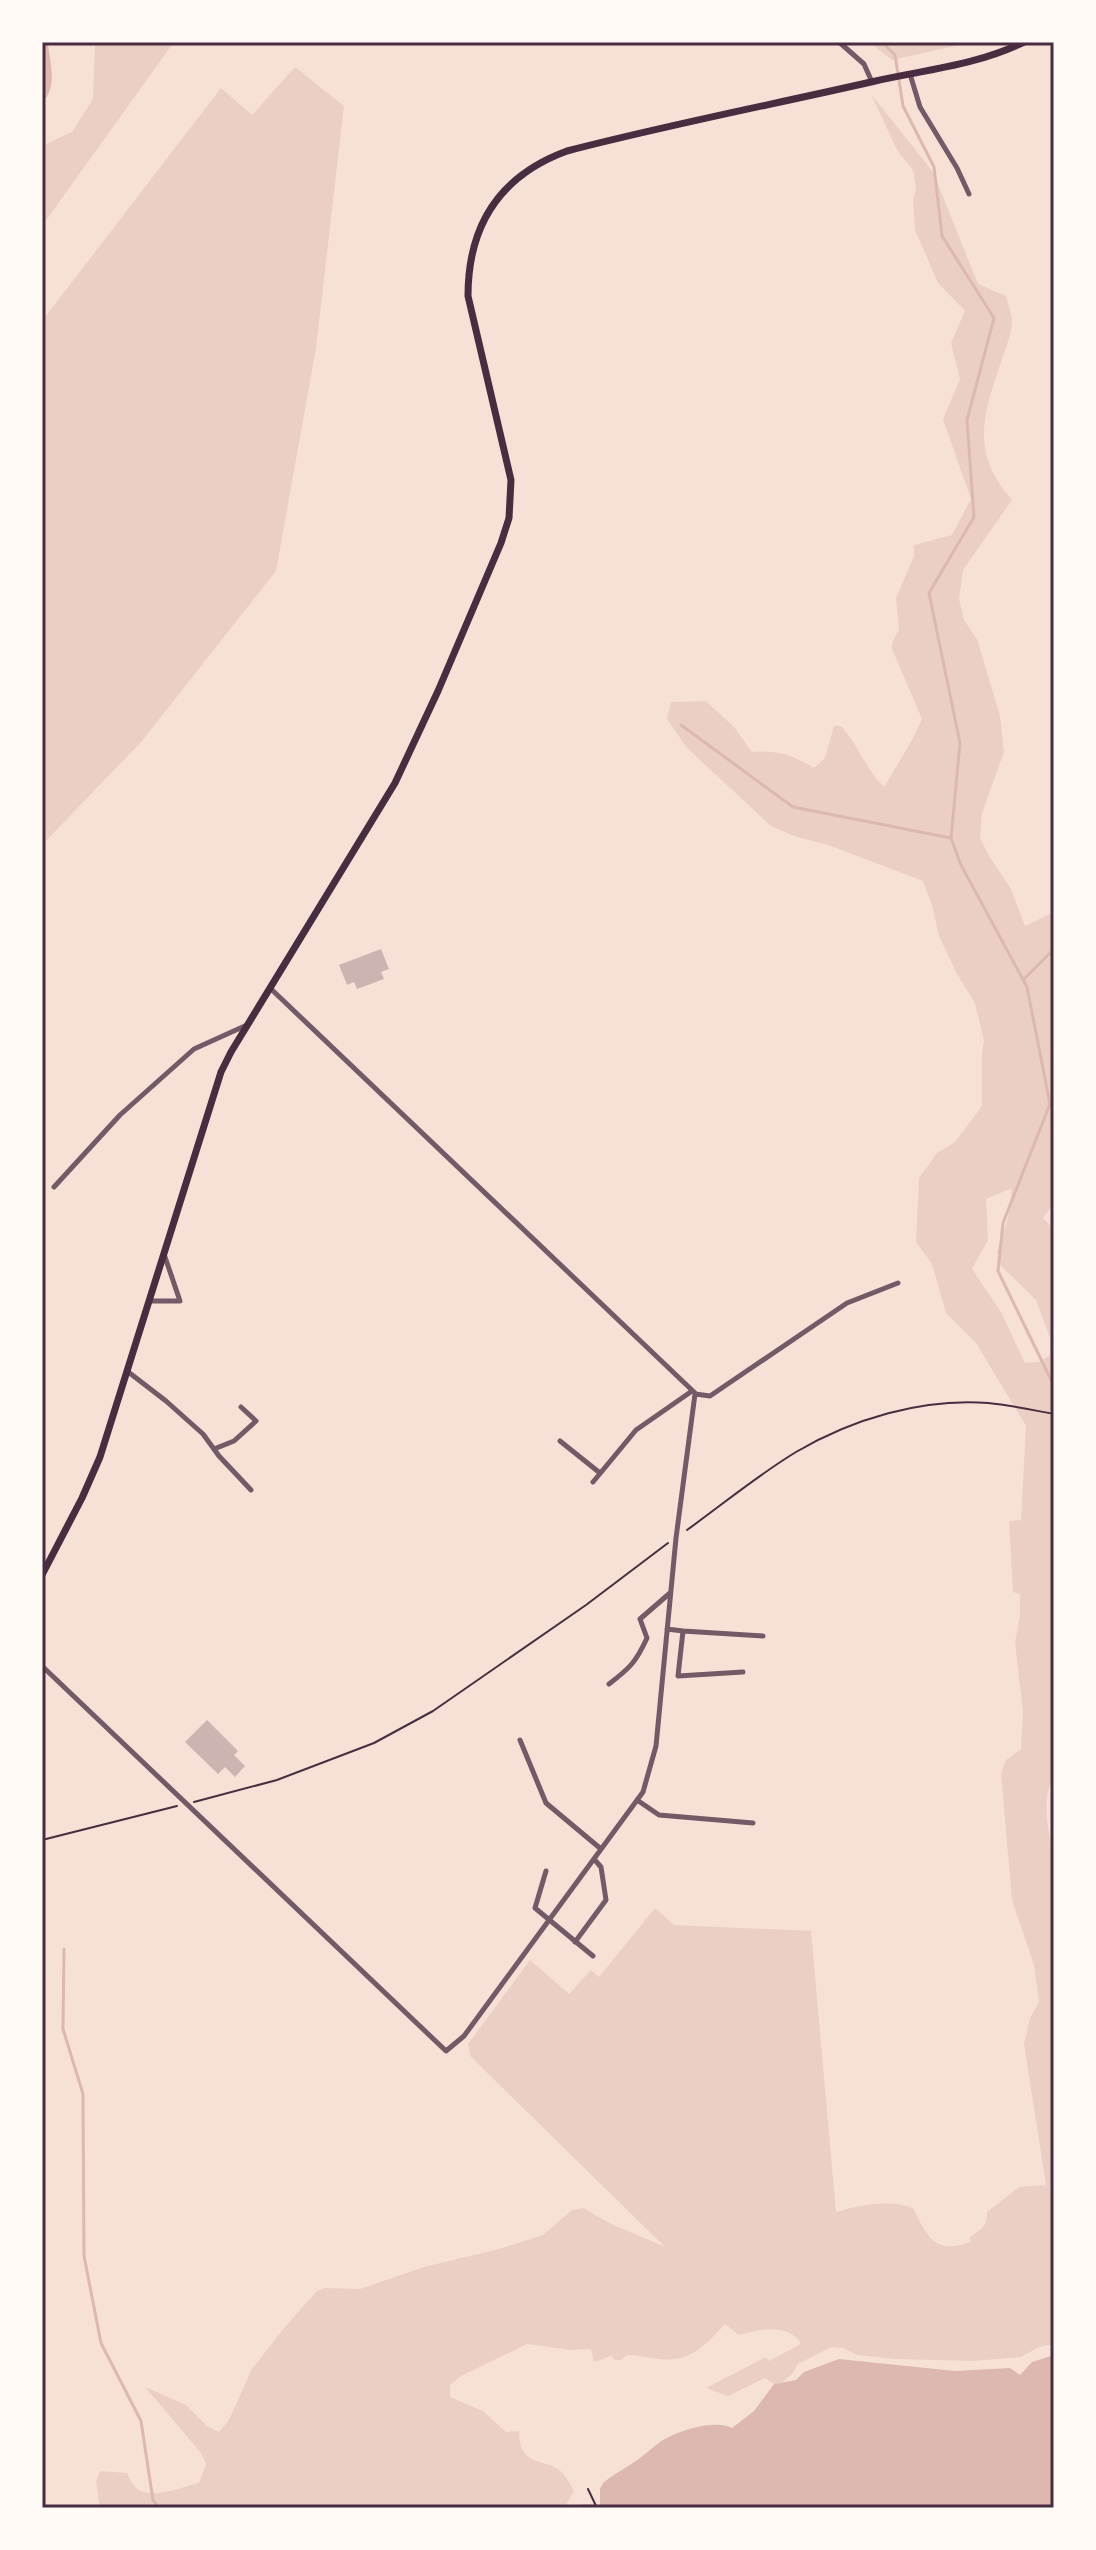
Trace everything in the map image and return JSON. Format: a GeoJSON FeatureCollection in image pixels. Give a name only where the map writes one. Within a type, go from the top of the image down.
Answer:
{"type":"FeatureCollection","features":[{"type":"Feature","properties":{"kind":"main road"},"geometry":{"type":"LineString","coordinates":[[42,1575],[93,1476],[221,1072],[407,761],[509,518],[512,498],[508,462],[468,296],[472,252],[482,224],[495,202],[533,166],[567,151],[983,59],[1024,42]]}},
{"type":"Feature","properties":{"kind":"street"},"geometry":{"type":"LineString","coordinates":[[839,42],[859,58],[872,82]]}},
{"type":"Feature","properties":{"kind":"street"},"geometry":{"type":"LineString","coordinates":[[910,74],[920,107],[969,194]]}},
{"type":"Feature","properties":{"kind":"street"},"geometry":{"type":"LineString","coordinates":[[270,988],[694,1392],[710,1396],[847,1303],[898,1283]]}},
{"type":"Feature","properties":{"kind":"street"},"geometry":{"type":"LineString","coordinates":[[54,1187],[120,1115],[194,1049],[247,1025]]}},
{"type":"Feature","properties":{"kind":"street"},"geometry":{"type":"LineString","coordinates":[[149,1301],[180,1301],[164,1253]]}},
{"type":"Feature","properties":{"kind":"street"},"geometry":{"type":"LineString","coordinates":[[127,1371],[203,1434],[251,1490]]}},
{"type":"Feature","properties":{"kind":"street"},"geometry":{"type":"LineString","coordinates":[[593,1482],[636,1430],[694,1392]]}},
{"type":"Feature","properties":{"kind":"street"},"geometry":{"type":"LineString","coordinates":[[42,1666],[446,2051],[464,2036],[643,1792],[656,1746],[694,1392]]}},
{"type":"Feature","properties":{"kind":"street"},"geometry":{"type":"LineString","coordinates":[[214,1449],[234,1441],[256,1421],[241,1407]]}},
{"type":"Feature","properties":{"kind":"street"},"geometry":{"type":"LineString","coordinates":[[560,1441],[600,1473]]}},
{"type":"Feature","properties":{"kind":"street"},"geometry":{"type":"LineString","coordinates":[[609,1684],[631,1667],[644,1646],[647,1638],[640,1619],[671,1593]]}},
{"type":"Feature","properties":{"kind":"street"},"geometry":{"type":"LineString","coordinates":[[667,1629],[763,1636]]}},
{"type":"Feature","properties":{"kind":"street"},"geometry":{"type":"LineString","coordinates":[[683,1631],[678,1676],[743,1672]]}},
{"type":"Feature","properties":{"kind":"street"},"geometry":{"type":"LineString","coordinates":[[520,1740],[546,1803],[601,1849]]}},
{"type":"Feature","properties":{"kind":"street"},"geometry":{"type":"LineString","coordinates":[[637,1800],[659,1815],[753,1823]]}},
{"type":"Feature","properties":{"kind":"street"},"geometry":{"type":"LineString","coordinates":[[575,1942],[606,1900],[601,1867],[594,1859]]}},
{"type":"Feature","properties":{"kind":"street"},"geometry":{"type":"LineString","coordinates":[[546,1871],[535,1908],[593,1956]]}},
{"type":"Feature","properties":{"kind":"path"},"geometry":{"type":"LineString","coordinates":[[42,1840],[277,1780],[374,1743],[433,1711],[470,1686],[794,1454],[864,1421],[930,1405],[985,1403],[1054,1414]]}},
{"type":"Feature","properties":{"kind":"path"},"geometry":{"type":"LineString","coordinates":[[588,2489],[597,2508]]}},
{"type":"Feature","properties":{"kind":"shaded area"},"geometry":{"type":"Polygon","coordinates":[[[42,42],[48,44],[52,74],[50,90],[42,102],[42,42]]]}},
{"type":"Feature","properties":{"kind":"shaded area"},"geometry":{"type":"Polygon","coordinates":[[[95,42],[174,42],[42,226],[42,146],[72,132],[93,99],[95,42]]]}},
{"type":"Feature","properties":{"kind":"shaded area"},"geometry":{"type":"Polygon","coordinates":[[[869,42],[973,42],[892,60],[869,42]]]}},
{"type":"Feature","properties":{"kind":"shaded area"},"geometry":{"type":"Polygon","coordinates":[[[295,67],[344,106],[316,348],[276,571],[142,741],[42,845],[42,321],[221,88],[252,115],[295,67]]]}},
{"type":"Feature","properties":{"kind":"shaded area"},"geometry":{"type":"Polygon","coordinates":[[[871,94],[933,172],[978,284],[1006,296],[1012,320],[1010,336],[989,400],[984,433],[990,466],[1012,500],[963,570],[959,599],[964,620],[977,639],[1000,716],[1004,752],[982,813],[980,838],[1011,889],[1025,926],[1054,912],[1054,1203],[1043,1218],[1054,1229],[1054,1778],[1046,1811],[1051,1847],[1054,1847],[1054,2344],[1039,2347],[1021,2357],[974,2361],[893,2359],[857,2355],[843,2348],[831,2347],[798,2364],[783,2382],[774,2384],[765,2378],[728,2396],[706,2388],[766,2357],[769,2361],[801,2344],[796,2337],[773,2329],[739,2335],[725,2324],[704,2345],[680,2358],[670,2360],[627,2355],[621,2360],[611,2356],[594,2362],[591,2349],[571,2350],[527,2344],[461,2376],[450,2385],[450,2397],[483,2411],[506,2432],[519,2431],[522,2450],[526,2455],[561,2471],[574,2491],[564,2508],[100,2508],[96,2481],[100,2471],[127,2473],[139,2490],[152,2493],[199,2483],[206,2464],[201,2453],[145,2387],[186,2405],[207,2426],[219,2432],[229,2420],[252,2369],[317,2291],[325,2288],[360,2289],[424,2267],[499,2249],[543,2235],[572,2210],[584,2208],[665,2247],[471,2057],[468,2044],[530,1960],[569,1994],[591,1970],[599,1977],[655,1908],[674,1925],[811,1931],[836,2212],[874,2204],[904,2205],[913,2208],[933,2240],[948,2246],[958,2245],[970,2242],[970,2237],[985,2224],[987,2212],[1019,2187],[1046,2185],[1024,2044],[1030,2018],[1039,2002],[1034,1965],[1012,1900],[1001,1773],[1006,1760],[1021,1749],[1023,1712],[1015,1642],[1020,1594],[1013,1592],[1009,1521],[1021,1520],[1026,1426],[976,1343],[946,1313],[932,1264],[916,1242],[919,1178],[937,1153],[955,1142],[982,1106],[984,1041],[975,1003],[939,936],[923,881],[771,826],[687,748],[667,719],[671,702],[706,701],[734,727],[752,752],[784,754],[814,768],[825,758],[834,726],[841,726],[884,787],[922,719],[892,649],[899,629],[896,598],[914,556],[914,545],[952,535],[971,499],[943,419],[960,379],[951,343],[965,311],[938,283],[915,230],[913,170],[897,150],[871,94]],[[1012,1188],[986,1199],[988,1240],[972,1269],[1001,1312],[1025,1363],[1039,1362],[1050,1355],[1050,1338],[1036,1300],[1001,1266],[997,1252],[1008,1218],[1012,1188]]]}},
{"type":"Feature","properties":{"kind":"shaded area"},"geometry":{"type":"Polygon","coordinates":[[[1054,2355],[1054,2508],[572,2508],[584,2504],[600,2505],[603,2483],[667,2438],[706,2426],[732,2428],[754,2411],[774,2384],[796,2380],[804,2372],[839,2359],[955,2371],[1010,2368],[1020,2375],[1032,2362],[1054,2355]]]}},
{"type":"Feature","properties":{"kind":"building"},"geometry":{"type":"Polygon","coordinates":[[[381,949],[389,969],[381,972],[384,979],[357,989],[354,982],[347,985],[339,965],[381,949]]]}},
{"type":"Feature","properties":{"kind":"building"},"geometry":{"type":"Polygon","coordinates":[[[207,1720],[238,1751],[234,1755],[245,1766],[235,1777],[225,1767],[218,1774],[185,1742],[207,1720]]]}},
{"type":"Feature","properties":{"kind":"waterway"},"geometry":{"type":"LineString","coordinates":[[882,42],[895,55],[903,106],[934,167],[942,236],[994,318],[967,420],[974,517],[929,593],[960,743],[951,838],[961,865],[1027,987],[1050,1104],[1003,1223],[998,1271],[1054,1386]]}},
{"type":"Feature","properties":{"kind":"waterway"},"geometry":{"type":"LineString","coordinates":[[681,725],[793,807],[951,838]]}},
{"type":"Feature","properties":{"kind":"waterway"},"geometry":{"type":"LineString","coordinates":[[1023,980],[1054,949]]}},
{"type":"Feature","properties":{"kind":"waterway"},"geometry":{"type":"LineString","coordinates":[[64,1949],[63,2029],[83,2094],[84,2256],[101,2343],[141,2421],[153,2500],[159,2508]]}}]}
